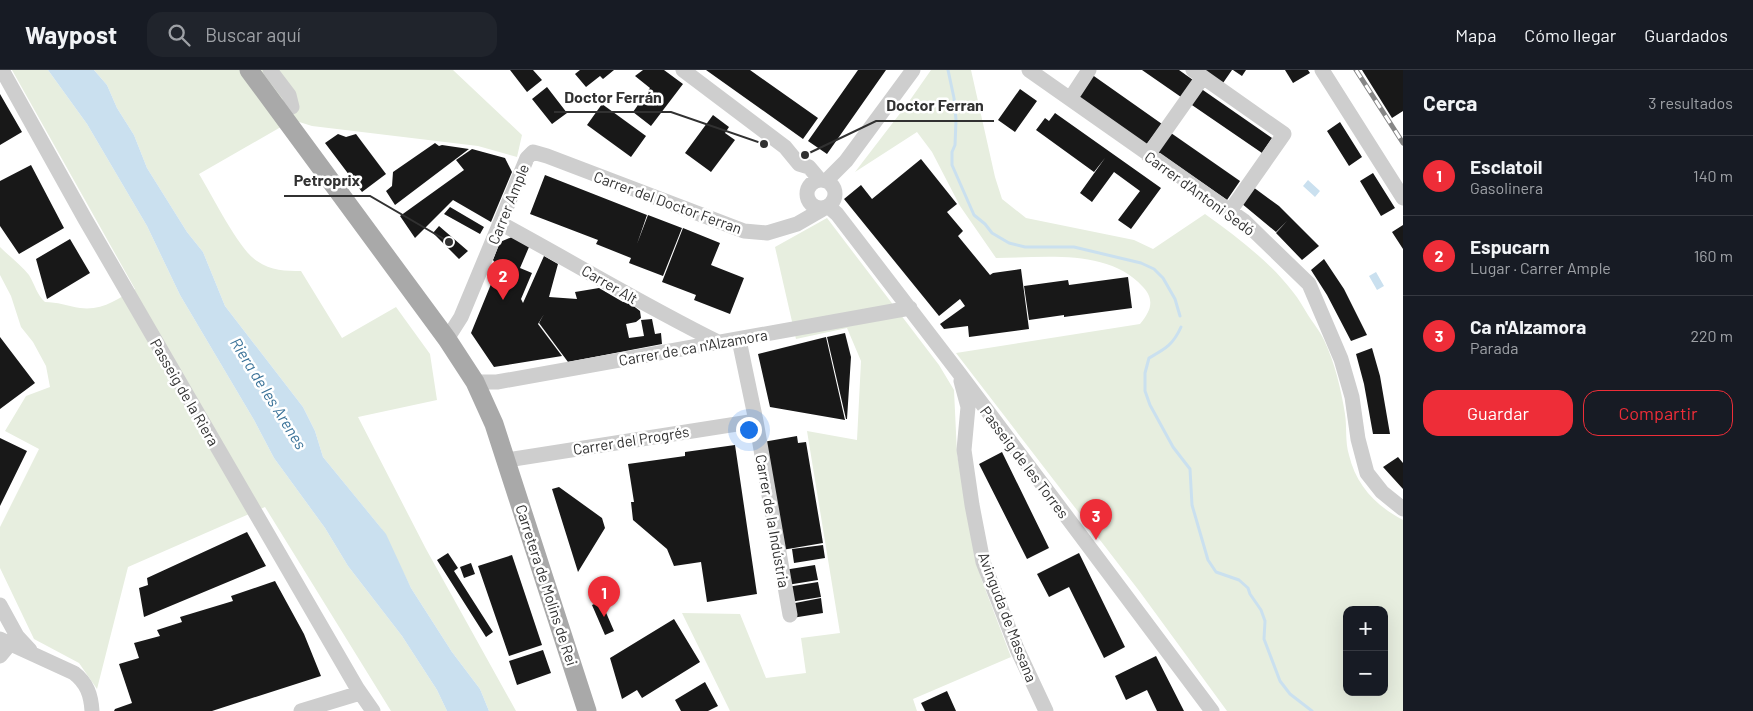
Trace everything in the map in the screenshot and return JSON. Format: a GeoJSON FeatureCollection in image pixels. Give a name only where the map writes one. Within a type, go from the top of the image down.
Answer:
{"type":"FeatureCollection","features":[{"type":"Feature","properties":{"kind":"main road"},"geometry":{"type":"LineString","coordinates":[[249,70],[291,116]]}},
{"type":"Feature","properties":{"kind":"main road","name":"Carretera de Molins de Rei"},"geometry":{"type":"LineString","coordinates":[[291,116],[475,382],[489,411],[507,460],[587,711]]}},
{"type":"Feature","properties":{"kind":"street","name":"Passeig de la Riera"},"geometry":{"type":"LineString","coordinates":[[2,70],[86,219],[372,711]]}},
{"type":"Feature","properties":{"kind":"street"},"geometry":{"type":"LineString","coordinates":[[270,70],[289,95],[291,116]]}},
{"type":"Feature","properties":{"kind":"street","name":"Passeig de les Torres"},"geometry":{"type":"LineString","coordinates":[[683,70],[785,147],[799,164],[800,169],[824,196],[910,308],[1212,711]]}},
{"type":"Feature","properties":{"kind":"street","name":"Carrer del Doctor Ferran"},"geometry":{"type":"LineString","coordinates":[[533,152],[744,231],[767,233],[797,224],[804,219],[824,196],[846,161],[913,70]]}},
{"type":"Feature","properties":{"kind":"street","name":"Carrer d'Antoni Sedó"},"geometry":{"type":"LineString","coordinates":[[1029,70],[1244,221],[1309,284],[1341,359],[1352,398],[1358,439],[1367,473],[1382,492],[1403,509]]}},
{"type":"Feature","properties":{"kind":"street"},"geometry":{"type":"LineString","coordinates":[[1070,99],[1090,70]]}},
{"type":"Feature","properties":{"kind":"street"},"geometry":{"type":"LineString","coordinates":[[1322,70],[1403,198]]}},
{"type":"Feature","properties":{"kind":"street"},"geometry":{"type":"LineString","coordinates":[[1148,155],[1199,74],[1284,134],[1230,211]]}},
{"type":"Feature","properties":{"kind":"street","name":"Carrer Ample"},"geometry":{"type":"LineString","coordinates":[[447,339],[461,317],[527,158],[533,152]]}},
{"type":"Feature","properties":{"kind":"street","name":"Carrer Alt"},"geometry":{"type":"LineString","coordinates":[[500,223],[622,292],[720,343]]}},
{"type":"Feature","properties":{"kind":"street","name":"Carrer de ca n'Alzamora"},"geometry":{"type":"LineString","coordinates":[[475,382],[497,382],[910,308]]}},
{"type":"Feature","properties":{"kind":"street","name":"Carrer de la Indústria"},"geometry":{"type":"LineString","coordinates":[[739,340],[756,421],[790,615]]}},
{"type":"Feature","properties":{"kind":"street","name":"Avinguda de Massana"},"geometry":{"type":"LineString","coordinates":[[959,373],[968,407],[964,450],[983,562],[1017,649],[1046,711]]}},
{"type":"Feature","properties":{"kind":"street","name":"Carrer del Progrés"},"geometry":{"type":"LineString","coordinates":[[507,460],[756,421]]}},
{"type":"Feature","properties":{"kind":"street"},"geometry":{"type":"LineString","coordinates":[[0,605],[16,636],[36,656]]}},
{"type":"Feature","properties":{"kind":"street"},"geometry":{"type":"LineString","coordinates":[[0,656],[5,641],[74,673],[82,680],[91,697],[92,711]]}},
{"type":"Feature","properties":{"kind":"street"},"geometry":{"type":"LineString","coordinates":[[301,711],[360,692]]}},
{"type":"Feature","properties":{"kind":"green space"},"geometry":{"type":"Polygon","coordinates":[[[12,70],[48,70],[87,124],[147,226],[180,295],[254,420],[274,458],[325,528],[348,566],[402,636],[437,690],[447,711],[391,711],[265,507],[128,567],[97,689],[79,663],[34,639],[0,568],[0,527],[39,449],[5,431],[26,396],[50,387],[46,366],[33,342],[21,327],[11,296],[0,275],[0,247],[29,275],[45,302],[80,308],[95,308],[122,297],[135,289],[12,70]]]}},
{"type":"Feature","properties":{"kind":"green space"},"geometry":{"type":"Polygon","coordinates":[[[94,70],[453,70],[522,135],[517,157],[478,146],[312,126],[293,120],[199,174],[242,246],[257,261],[273,269],[301,271],[342,338],[396,307],[430,354],[437,400],[358,417],[426,549],[516,711],[489,711],[480,689],[452,652],[411,588],[381,528],[323,457],[315,431],[303,407],[225,306],[203,252],[187,232],[147,168],[134,135],[117,108],[107,85],[94,70]]]}},
{"type":"Feature","properties":{"kind":"green space"},"geometry":{"type":"Polygon","coordinates":[[[931,70],[971,70],[995,177],[1002,199],[1026,218],[1134,240],[1153,249],[1205,214],[1241,241],[1274,270],[1299,300],[1324,340],[1337,376],[1346,419],[1348,450],[1357,476],[1368,494],[1384,508],[1403,520],[1403,711],[1227,711],[1140,592],[956,353],[1140,324],[1147,315],[1150,306],[1147,292],[1129,275],[1112,266],[1094,261],[1054,257],[996,258],[960,206],[932,152],[917,132],[855,172],[931,70]]]}},
{"type":"Feature","properties":{"kind":"green space"},"geometry":{"type":"Polygon","coordinates":[[[827,218],[939,365],[954,390],[957,454],[981,578],[1011,657],[913,699],[917,711],[730,711],[682,613],[740,614],[766,678],[806,673],[801,638],[840,633],[807,431],[857,440],[861,361],[847,328],[796,339],[775,247],[827,218]]]}},
{"type":"Feature","properties":{"kind":"water","name":"Riera de les Arenes"},"geometry":{"type":"Polygon","coordinates":[[[48,70],[94,70],[107,85],[117,108],[134,135],[147,168],[187,232],[203,252],[225,306],[303,407],[315,431],[323,457],[386,534],[411,588],[452,652],[480,689],[489,711],[447,711],[437,690],[402,636],[348,566],[325,528],[274,458],[254,420],[180,295],[147,226],[87,124],[48,70]]]}},
{"type":"Feature","properties":{"kind":"water"},"geometry":{"type":"Polygon","coordinates":[[[1308,180],[1320,191],[1315,197],[1303,186],[1308,180]]]}},
{"type":"Feature","properties":{"kind":"water"},"geometry":{"type":"Polygon","coordinates":[[[1376,272],[1384,286],[1377,290],[1369,276],[1376,272]]]}},
{"type":"Feature","properties":{"kind":"building"},"geometry":{"type":"Polygon","coordinates":[[[510,70],[533,70],[542,80],[527,92],[510,70]]]}},
{"type":"Feature","properties":{"kind":"building"},"geometry":{"type":"Polygon","coordinates":[[[580,70],[614,70],[603,79],[600,76],[586,87],[575,74],[580,70]]]}},
{"type":"Feature","properties":{"kind":"building"},"geometry":{"type":"Polygon","coordinates":[[[643,70],[664,70],[683,84],[651,126],[633,112],[650,88],[635,76],[643,70]]]}},
{"type":"Feature","properties":{"kind":"building"},"geometry":{"type":"Polygon","coordinates":[[[706,70],[750,70],[818,118],[803,139],[706,70]]]}},
{"type":"Feature","properties":{"kind":"building"},"geometry":{"type":"Polygon","coordinates":[[[858,70],[886,70],[827,154],[808,141],[858,70]]]}},
{"type":"Feature","properties":{"kind":"building"},"geometry":{"type":"Polygon","coordinates":[[[1142,70],[1179,70],[1193,80],[1181,97],[1142,70]]]}},
{"type":"Feature","properties":{"kind":"building"},"geometry":{"type":"Polygon","coordinates":[[[1204,70],[1232,70],[1223,83],[1204,70]]]}},
{"type":"Feature","properties":{"kind":"building"},"geometry":{"type":"Polygon","coordinates":[[[1233,70],[1246,70],[1242,76],[1233,70]]]}},
{"type":"Feature","properties":{"kind":"building"},"geometry":{"type":"Polygon","coordinates":[[[1285,70],[1308,70],[1310,73],[1293,83],[1285,70]]]}},
{"type":"Feature","properties":{"kind":"building"},"geometry":{"type":"Polygon","coordinates":[[[1362,70],[1403,70],[1403,111],[1392,118],[1362,70]]]}},
{"type":"Feature","properties":{"kind":"building"},"geometry":{"type":"Polygon","coordinates":[[[1091,74],[1162,124],[1146,145],[1076,96],[1091,74]]]}},
{"type":"Feature","properties":{"kind":"building"},"geometry":{"type":"Polygon","coordinates":[[[547,87],[567,113],[552,124],[532,99],[547,87]]]}},
{"type":"Feature","properties":{"kind":"building"},"geometry":{"type":"Polygon","coordinates":[[[1200,88],[1272,138],[1262,153],[1189,103],[1200,88]]]}},
{"type":"Feature","properties":{"kind":"building"},"geometry":{"type":"Polygon","coordinates":[[[1020,89],[1037,101],[1015,132],[998,120],[1020,89]]]}},
{"type":"Feature","properties":{"kind":"building"},"geometry":{"type":"Polygon","coordinates":[[[0,94],[22,132],[0,145],[0,94]]]}},
{"type":"Feature","properties":{"kind":"building"},"geometry":{"type":"Polygon","coordinates":[[[602,104],[646,136],[631,157],[587,125],[602,104]]]}},
{"type":"Feature","properties":{"kind":"building"},"geometry":{"type":"Polygon","coordinates":[[[1055,113],[1161,188],[1131,229],[1118,220],[1140,191],[1114,172],[1092,202],[1080,193],[1105,158],[1094,172],[1036,130],[1045,118],[1049,121],[1055,113]]]}},
{"type":"Feature","properties":{"kind":"building"},"geometry":{"type":"Polygon","coordinates":[[[713,115],[729,127],[725,133],[735,140],[711,172],[685,153],[713,115]]]}},
{"type":"Feature","properties":{"kind":"building"},"geometry":{"type":"Polygon","coordinates":[[[1340,122],[1362,157],[1349,166],[1327,131],[1340,122]]]}},
{"type":"Feature","properties":{"kind":"building"},"geometry":{"type":"Polygon","coordinates":[[[1171,133],[1240,181],[1227,200],[1158,152],[1171,133]]]}},
{"type":"Feature","properties":{"kind":"building"},"geometry":{"type":"Polygon","coordinates":[[[338,134],[346,137],[356,134],[386,174],[362,192],[325,143],[338,134]]]}},
{"type":"Feature","properties":{"kind":"building"},"geometry":{"type":"Polygon","coordinates":[[[435,143],[439,146],[469,149],[395,205],[386,191],[392,186],[393,172],[435,143]]]}},
{"type":"Feature","properties":{"kind":"building"},"geometry":{"type":"Polygon","coordinates":[[[472,149],[505,158],[512,172],[491,222],[453,200],[415,238],[400,216],[464,170],[456,160],[472,149]]]}},
{"type":"Feature","properties":{"kind":"building"},"geometry":{"type":"Polygon","coordinates":[[[921,159],[957,204],[947,212],[963,231],[958,236],[990,275],[1021,269],[1029,329],[969,337],[968,326],[944,329],[940,324],[965,306],[960,299],[939,316],[844,199],[861,185],[872,199],[921,159]]]}},
{"type":"Feature","properties":{"kind":"building"},"geometry":{"type":"Polygon","coordinates":[[[31,165],[64,228],[19,254],[0,226],[0,181],[31,165]]]}},
{"type":"Feature","properties":{"kind":"building"},"geometry":{"type":"Polygon","coordinates":[[[1373,173],[1395,208],[1381,216],[1360,181],[1373,173]]]}},
{"type":"Feature","properties":{"kind":"building"},"geometry":{"type":"Polygon","coordinates":[[[545,175],[647,215],[637,244],[648,215],[682,228],[663,276],[629,263],[631,258],[596,244],[598,240],[530,214],[545,175]]]}},
{"type":"Feature","properties":{"kind":"building"},"geometry":{"type":"Polygon","coordinates":[[[1253,187],[1279,206],[1319,246],[1302,260],[1276,233],[1287,221],[1276,232],[1241,203],[1253,187]]]}},
{"type":"Feature","properties":{"kind":"building"},"geometry":{"type":"Polygon","coordinates":[[[450,207],[484,227],[480,234],[444,214],[450,207]]]}},
{"type":"Feature","properties":{"kind":"building"},"geometry":{"type":"Polygon","coordinates":[[[1403,225],[1403,249],[1392,232],[1403,225]]]}},
{"type":"Feature","properties":{"kind":"building"},"geometry":{"type":"Polygon","coordinates":[[[439,226],[468,251],[459,259],[433,233],[439,226]]]}},
{"type":"Feature","properties":{"kind":"building"},"geometry":{"type":"Polygon","coordinates":[[[683,228],[720,243],[711,265],[744,278],[730,314],[694,300],[696,295],[662,282],[683,228]]]}},
{"type":"Feature","properties":{"kind":"building"},"geometry":{"type":"Polygon","coordinates":[[[512,237],[529,247],[520,268],[532,273],[521,299],[523,303],[544,256],[558,264],[549,297],[577,299],[575,292],[599,288],[623,302],[627,301],[640,311],[641,318],[636,322],[626,324],[629,338],[644,336],[641,320],[652,319],[655,334],[661,333],[662,344],[568,362],[539,323],[544,314],[538,324],[562,356],[494,367],[471,333],[498,267],[493,260],[500,242],[512,237]]]}},
{"type":"Feature","properties":{"kind":"building"},"geometry":{"type":"Polygon","coordinates":[[[70,239],[90,273],[47,299],[36,259],[70,239]]]}},
{"type":"Feature","properties":{"kind":"building"},"geometry":{"type":"Polygon","coordinates":[[[1324,259],[1344,289],[1367,335],[1351,341],[1327,295],[1311,270],[1324,259]]]}},
{"type":"Feature","properties":{"kind":"building"},"geometry":{"type":"Polygon","coordinates":[[[1128,277],[1132,308],[1029,320],[1024,286],[1068,280],[1069,285],[1128,277]]]}},
{"type":"Feature","properties":{"kind":"building"},"geometry":{"type":"Polygon","coordinates":[[[845,333],[851,357],[847,419],[827,337],[845,333]]]}},
{"type":"Feature","properties":{"kind":"building"},"geometry":{"type":"Polygon","coordinates":[[[0,337],[35,383],[0,409],[0,337]]]}},
{"type":"Feature","properties":{"kind":"building"},"geometry":{"type":"Polygon","coordinates":[[[826,337],[845,420],[770,407],[758,354],[826,337]]]}},
{"type":"Feature","properties":{"kind":"building"},"geometry":{"type":"Polygon","coordinates":[[[1372,348],[1380,376],[1390,434],[1373,434],[1364,384],[1356,354],[1372,348]]]}},
{"type":"Feature","properties":{"kind":"building"},"geometry":{"type":"Polygon","coordinates":[[[797,436],[798,443],[806,442],[823,543],[782,550],[763,442],[797,436]]]}},
{"type":"Feature","properties":{"kind":"building"},"geometry":{"type":"Polygon","coordinates":[[[0,438],[27,451],[0,506],[0,438]]]}},
{"type":"Feature","properties":{"kind":"building"},"geometry":{"type":"Polygon","coordinates":[[[735,445],[757,594],[707,602],[701,562],[674,566],[667,549],[633,520],[631,502],[634,502],[628,464],[685,456],[685,452],[735,445]]]}},
{"type":"Feature","properties":{"kind":"building"},"geometry":{"type":"Polygon","coordinates":[[[1002,452],[1049,548],[1027,559],[979,464],[1002,452]]]}},
{"type":"Feature","properties":{"kind":"building"},"geometry":{"type":"Polygon","coordinates":[[[1398,457],[1403,463],[1403,489],[1383,467],[1398,457]]]}},
{"type":"Feature","properties":{"kind":"building"},"geometry":{"type":"Polygon","coordinates":[[[559,487],[602,518],[605,528],[578,572],[552,489],[559,487]]]}},
{"type":"Feature","properties":{"kind":"building"},"geometry":{"type":"Polygon","coordinates":[[[247,532],[266,566],[144,617],[139,588],[148,585],[147,578],[247,532]]]}},
{"type":"Feature","properties":{"kind":"building"},"geometry":{"type":"Polygon","coordinates":[[[823,545],[825,558],[794,563],[792,549],[823,545]]]}},
{"type":"Feature","properties":{"kind":"building"},"geometry":{"type":"Polygon","coordinates":[[[448,553],[458,568],[454,571],[493,632],[486,637],[437,560],[448,553]]]}},
{"type":"Feature","properties":{"kind":"building"},"geometry":{"type":"Polygon","coordinates":[[[1079,553],[1125,647],[1104,658],[1069,587],[1049,597],[1037,574],[1079,553]]]}},
{"type":"Feature","properties":{"kind":"building"},"geometry":{"type":"Polygon","coordinates":[[[512,555],[542,645],[509,656],[478,566],[512,555]]]}},
{"type":"Feature","properties":{"kind":"building"},"geometry":{"type":"Polygon","coordinates":[[[471,563],[475,574],[464,578],[460,567],[471,563]]]}},
{"type":"Feature","properties":{"kind":"building"},"geometry":{"type":"Polygon","coordinates":[[[815,565],[818,580],[787,585],[784,570],[815,565]]]}},
{"type":"Feature","properties":{"kind":"building"},"geometry":{"type":"Polygon","coordinates":[[[275,581],[304,634],[321,676],[212,711],[114,711],[132,703],[119,664],[139,658],[134,643],[160,636],[157,630],[182,622],[180,617],[233,601],[231,596],[275,581]]]}},
{"type":"Feature","properties":{"kind":"building"},"geometry":{"type":"Polygon","coordinates":[[[818,582],[821,597],[790,602],[787,587],[818,582]]]}},
{"type":"Feature","properties":{"kind":"building"},"geometry":{"type":"Polygon","coordinates":[[[821,598],[823,613],[792,618],[790,604],[821,598]]]}},
{"type":"Feature","properties":{"kind":"building"},"geometry":{"type":"Polygon","coordinates":[[[601,601],[614,631],[605,635],[592,605],[601,601]]]}},
{"type":"Feature","properties":{"kind":"building"},"geometry":{"type":"Polygon","coordinates":[[[674,619],[700,662],[642,698],[637,690],[622,699],[610,658],[674,619]]]}},
{"type":"Feature","properties":{"kind":"building"},"geometry":{"type":"Polygon","coordinates":[[[543,650],[551,673],[517,685],[509,661],[543,650]]]}},
{"type":"Feature","properties":{"kind":"building"},"geometry":{"type":"Polygon","coordinates":[[[1156,656],[1184,711],[1157,711],[1147,690],[1126,700],[1115,676],[1156,656]]]}},
{"type":"Feature","properties":{"kind":"building"},"geometry":{"type":"Polygon","coordinates":[[[705,682],[718,706],[708,711],[681,711],[675,700],[705,682]]]}},
{"type":"Feature","properties":{"kind":"building"},"geometry":{"type":"Polygon","coordinates":[[[947,691],[956,711],[925,711],[921,703],[947,691]]]}},
{"type":"Feature","properties":{"kind":"waterway"},"geometry":{"type":"LineString","coordinates":[[948,70],[954,98],[956,120],[952,165],[974,215],[992,233],[1009,243],[1025,247],[1074,247],[1141,263],[1154,269],[1163,278],[1175,299],[1180,316]]}},
{"type":"Feature","properties":{"kind":"waterway"},"geometry":{"type":"LineString","coordinates":[[1181,327],[1168,346],[1149,358],[1145,373],[1145,391],[1150,405],[1173,447],[1190,469],[1192,505],[1208,560],[1216,572],[1239,580],[1248,588],[1265,621],[1264,639],[1280,681],[1290,694],[1312,711]]}},
{"type":"Feature","properties":{"kind":"railway"},"geometry":{"type":"LineString","coordinates":[[1356,70],[1403,143]]}},
{"type":"Feature","properties":{"kind":"place","name":"Doctor Ferrán"},"geometry":{"type":"Point","coordinates":[764,144]}},
{"type":"Feature","properties":{"kind":"place","name":"Doctor Ferran"},"geometry":{"type":"Point","coordinates":[805,155]}},
{"type":"Feature","properties":{"kind":"place","name":"Petroprix"},"geometry":{"type":"Point","coordinates":[449,242]}},
{"type":"Feature","properties":{"kind":"place","name":"Espucarn"},"geometry":{"type":"Point","coordinates":[503,300]}},
{"type":"Feature","properties":{"kind":"place","name":"Ca n'Alzamora"},"geometry":{"type":"Point","coordinates":[1096,540]}},
{"type":"Feature","properties":{"kind":"place","name":"Esclatoil"},"geometry":{"type":"Point","coordinates":[604,617]}}]}
